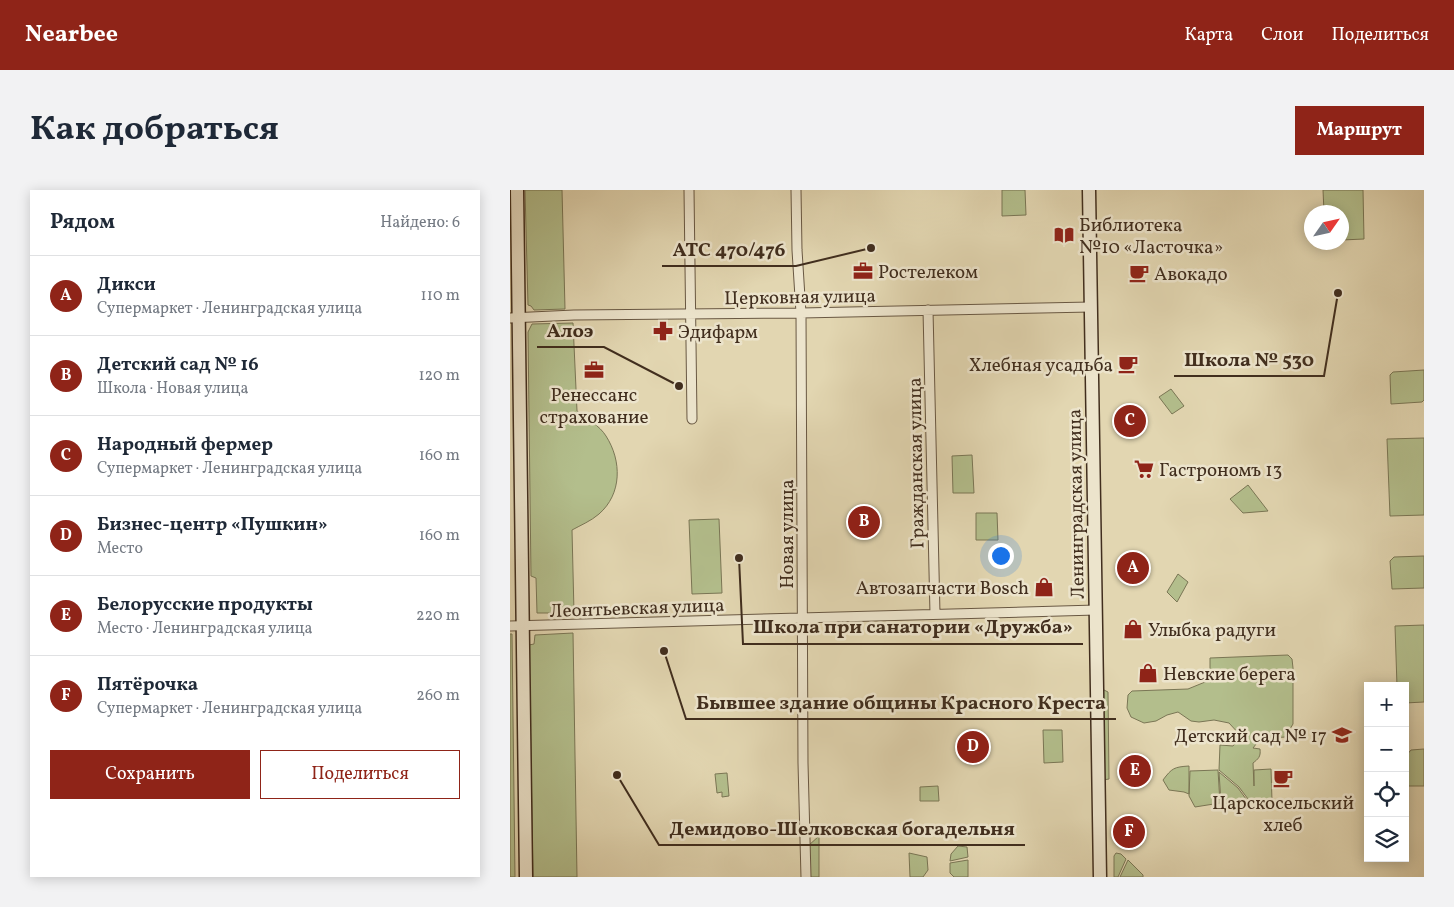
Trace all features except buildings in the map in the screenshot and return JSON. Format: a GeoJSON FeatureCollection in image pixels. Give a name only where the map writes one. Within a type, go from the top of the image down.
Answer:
{"type":"FeatureCollection","features":[{"type":"Feature","properties":{"kind":"main road"},"geometry":{"type":"LineString","coordinates":[[517,190],[514,318],[522,486],[516,626],[526,877]]}},
{"type":"Feature","properties":{"kind":"main road","name":"Ленинградская улица"},"geometry":{"type":"LineString","coordinates":[[1089,190],[1100,877]]}},
{"type":"Feature","properties":{"kind":"street"},"geometry":{"type":"LineString","coordinates":[[689,190],[692,419]]}},
{"type":"Feature","properties":{"kind":"street","name":"Новая улица"},"geometry":{"type":"LineString","coordinates":[[796,190],[801,313],[802,618],[806,877]]}},
{"type":"Feature","properties":{"kind":"street","name":"Церковная улица"},"geometry":{"type":"LineString","coordinates":[[514,318],[574,315],[801,313],[1091,307]]}},
{"type":"Feature","properties":{"kind":"street","name":"Гражданская улица"},"geometry":{"type":"LineString","coordinates":[[928,310],[935,614]]}},
{"type":"Feature","properties":{"kind":"street","name":"Леонтьевская улица"},"geometry":{"type":"LineString","coordinates":[[516,626],[1096,610]]}},
{"type":"Feature","properties":{"kind":"green space"},"geometry":{"type":"Polygon","coordinates":[[[525,190],[562,190],[565,309],[534,310],[528,305],[525,190]]]}},
{"type":"Feature","properties":{"kind":"green space"},"geometry":{"type":"Polygon","coordinates":[[[1002,190],[1025,190],[1026,215],[1002,216],[1002,190]]]}},
{"type":"Feature","properties":{"kind":"green space"},"geometry":{"type":"Polygon","coordinates":[[[1323,190],[1363,190],[1364,239],[1349,240],[1349,205],[1324,205],[1323,190]]]}},
{"type":"Feature","properties":{"kind":"green space"},"geometry":{"type":"Polygon","coordinates":[[[573,323],[577,411],[597,426],[606,436],[615,456],[617,466],[616,487],[607,506],[599,514],[572,530],[574,613],[537,613],[536,578],[531,576],[528,332],[532,324],[573,323]]]}},
{"type":"Feature","properties":{"kind":"green space"},"geometry":{"type":"Polygon","coordinates":[[[1424,370],[1424,400],[1422,402],[1391,404],[1390,375],[1393,372],[1424,370]]]}},
{"type":"Feature","properties":{"kind":"green space"},"geometry":{"type":"Polygon","coordinates":[[[1171,389],[1184,406],[1172,414],[1159,397],[1171,389]]]}},
{"type":"Feature","properties":{"kind":"green space"},"geometry":{"type":"Polygon","coordinates":[[[1424,438],[1424,515],[1390,516],[1387,439],[1424,438]]]}},
{"type":"Feature","properties":{"kind":"green space"},"geometry":{"type":"Polygon","coordinates":[[[972,455],[974,493],[953,493],[952,456],[972,455]]]}},
{"type":"Feature","properties":{"kind":"green space"},"geometry":{"type":"Polygon","coordinates":[[[1248,485],[1268,511],[1243,513],[1230,499],[1248,485]]]}},
{"type":"Feature","properties":{"kind":"green space"},"geometry":{"type":"Polygon","coordinates":[[[976,513],[997,513],[998,540],[976,540],[976,513]]]}},
{"type":"Feature","properties":{"kind":"green space"},"geometry":{"type":"Polygon","coordinates":[[[719,519],[722,593],[692,594],[689,520],[719,519]]]}},
{"type":"Feature","properties":{"kind":"green space"},"geometry":{"type":"Polygon","coordinates":[[[1424,556],[1424,588],[1392,589],[1390,561],[1394,557],[1424,556]]]}},
{"type":"Feature","properties":{"kind":"green space"},"geometry":{"type":"Polygon","coordinates":[[[1178,574],[1188,582],[1177,602],[1167,592],[1178,574]]]}},
{"type":"Feature","properties":{"kind":"green space"},"geometry":{"type":"Polygon","coordinates":[[[1424,625],[1424,702],[1409,703],[1409,682],[1397,682],[1395,626],[1424,625]]]}},
{"type":"Feature","properties":{"kind":"green space"},"geometry":{"type":"Polygon","coordinates":[[[573,633],[577,877],[533,877],[529,645],[534,644],[535,635],[573,633]]]}},
{"type":"Feature","properties":{"kind":"green space"},"geometry":{"type":"Polygon","coordinates":[[[510,634],[512,634],[515,877],[510,877],[510,634]]]}},
{"type":"Feature","properties":{"kind":"green space"},"geometry":{"type":"Polygon","coordinates":[[[1288,655],[1292,659],[1293,668],[1293,724],[1285,737],[1260,739],[1253,748],[1260,749],[1259,758],[1253,763],[1254,786],[1254,770],[1271,769],[1272,801],[1251,803],[1239,787],[1219,770],[1220,745],[1233,746],[1241,736],[1229,723],[1214,720],[1191,721],[1178,712],[1156,721],[1144,723],[1131,717],[1127,708],[1128,695],[1132,691],[1188,689],[1210,680],[1210,658],[1288,655]]]}},
{"type":"Feature","properties":{"kind":"green space"},"geometry":{"type":"Polygon","coordinates":[[[1104,690],[1108,692],[1109,779],[1103,780],[1102,692],[1104,690]]]}},
{"type":"Feature","properties":{"kind":"green space"},"geometry":{"type":"Polygon","coordinates":[[[1043,730],[1062,730],[1063,762],[1044,763],[1043,730]]]}},
{"type":"Feature","properties":{"kind":"green space"},"geometry":{"type":"Polygon","coordinates":[[[1424,749],[1424,786],[1409,786],[1409,752],[1411,750],[1424,749]]]}},
{"type":"Feature","properties":{"kind":"green space"},"geometry":{"type":"Polygon","coordinates":[[[1189,766],[1189,794],[1169,790],[1163,780],[1166,776],[1174,769],[1189,766]]]}},
{"type":"Feature","properties":{"kind":"green space"},"geometry":{"type":"Polygon","coordinates":[[[1218,770],[1220,803],[1195,807],[1189,796],[1190,771],[1218,770]]]}},
{"type":"Feature","properties":{"kind":"green space"},"geometry":{"type":"Polygon","coordinates":[[[1219,772],[1238,788],[1249,803],[1221,803],[1219,772]]]}},
{"type":"Feature","properties":{"kind":"green space"},"geometry":{"type":"Polygon","coordinates":[[[727,773],[729,796],[722,797],[722,792],[717,793],[715,774],[727,773]]]}},
{"type":"Feature","properties":{"kind":"green space"},"geometry":{"type":"Polygon","coordinates":[[[938,786],[939,801],[920,801],[920,787],[938,786]]]}},
{"type":"Feature","properties":{"kind":"green space"},"geometry":{"type":"Polygon","coordinates":[[[819,836],[819,877],[808,877],[808,846],[819,836]]]}},
{"type":"Feature","properties":{"kind":"green space"},"geometry":{"type":"Polygon","coordinates":[[[958,846],[967,847],[968,857],[950,861],[951,854],[958,846]]]}},
{"type":"Feature","properties":{"kind":"green space"},"geometry":{"type":"Polygon","coordinates":[[[909,853],[927,857],[928,870],[923,877],[910,877],[909,853]]]}},
{"type":"Feature","properties":{"kind":"green space"},"geometry":{"type":"Polygon","coordinates":[[[1116,853],[1121,854],[1126,859],[1118,877],[1114,877],[1114,856],[1116,853]]]}},
{"type":"Feature","properties":{"kind":"green space"},"geometry":{"type":"Polygon","coordinates":[[[968,860],[968,877],[954,877],[950,873],[950,863],[968,860]]]}},
{"type":"Feature","properties":{"kind":"green space"},"geometry":{"type":"Polygon","coordinates":[[[1128,860],[1143,875],[1143,877],[1120,877],[1128,860]]]}},
{"type":"Feature","properties":{"kind":"place","name":"Библиотека №10 «Ласточка»"},"geometry":{"type":"Point","coordinates":[1064,235]}},
{"type":"Feature","properties":{"kind":"place","name":"АТС 470/476"},"geometry":{"type":"Point","coordinates":[871,248]}},
{"type":"Feature","properties":{"kind":"place","name":"Ростелеком"},"geometry":{"type":"Point","coordinates":[863,271]}},
{"type":"Feature","properties":{"kind":"place","name":"Авокадо"},"geometry":{"type":"Point","coordinates":[1139,273]}},
{"type":"Feature","properties":{"kind":"place","name":"Школа № 530"},"geometry":{"type":"Point","coordinates":[1338,293]}},
{"type":"Feature","properties":{"kind":"place","name":"Эдифарм"},"geometry":{"type":"Point","coordinates":[663,331]}},
{"type":"Feature","properties":{"kind":"place","name":"Хлебная усадьба"},"geometry":{"type":"Point","coordinates":[1128,364]}},
{"type":"Feature","properties":{"kind":"place","name":"Ренессанс страхование"},"geometry":{"type":"Point","coordinates":[594,370]}},
{"type":"Feature","properties":{"kind":"place","name":"Алоэ"},"geometry":{"type":"Point","coordinates":[679,386]}},
{"type":"Feature","properties":{"kind":"place","name":"Народный фермер"},"geometry":{"type":"Point","coordinates":[1130,421]}},
{"type":"Feature","properties":{"kind":"place","name":"Гастрономъ 13"},"geometry":{"type":"Point","coordinates":[1144,469]}},
{"type":"Feature","properties":{"kind":"place","name":"Детский сад № 16"},"geometry":{"type":"Point","coordinates":[864,522]}},
{"type":"Feature","properties":{"kind":"place","name":"Школа при санатории «Дружба»"},"geometry":{"type":"Point","coordinates":[739,558]}},
{"type":"Feature","properties":{"kind":"place","name":"Дикси"},"geometry":{"type":"Point","coordinates":[1133,568]}},
{"type":"Feature","properties":{"kind":"place","name":"Автозапчасти Bosch"},"geometry":{"type":"Point","coordinates":[1044,587]}},
{"type":"Feature","properties":{"kind":"place","name":"Улыбка радуги"},"geometry":{"type":"Point","coordinates":[1133,629]}},
{"type":"Feature","properties":{"kind":"place","name":"Бывшее здание общины Красного Креста"},"geometry":{"type":"Point","coordinates":[664,651]}},
{"type":"Feature","properties":{"kind":"place","name":"Невские берега"},"geometry":{"type":"Point","coordinates":[1148,673]}},
{"type":"Feature","properties":{"kind":"place","name":"Детский сад № 17"},"geometry":{"type":"Point","coordinates":[1342,735]}},
{"type":"Feature","properties":{"kind":"place","name":"Бизнес-центр «Пушкин»"},"geometry":{"type":"Point","coordinates":[973,747]}},
{"type":"Feature","properties":{"kind":"place","name":"Белорусские продукты"},"geometry":{"type":"Point","coordinates":[1135,771]}},
{"type":"Feature","properties":{"kind":"place","name":"Демидово-Шелковская богадельня"},"geometry":{"type":"Point","coordinates":[617,775]}},
{"type":"Feature","properties":{"kind":"place","name":"Царскосельский хлеб"},"geometry":{"type":"Point","coordinates":[1283,778]}},
{"type":"Feature","properties":{"kind":"place","name":"Пятёрочка"},"geometry":{"type":"Point","coordinates":[1129,832]}}]}
